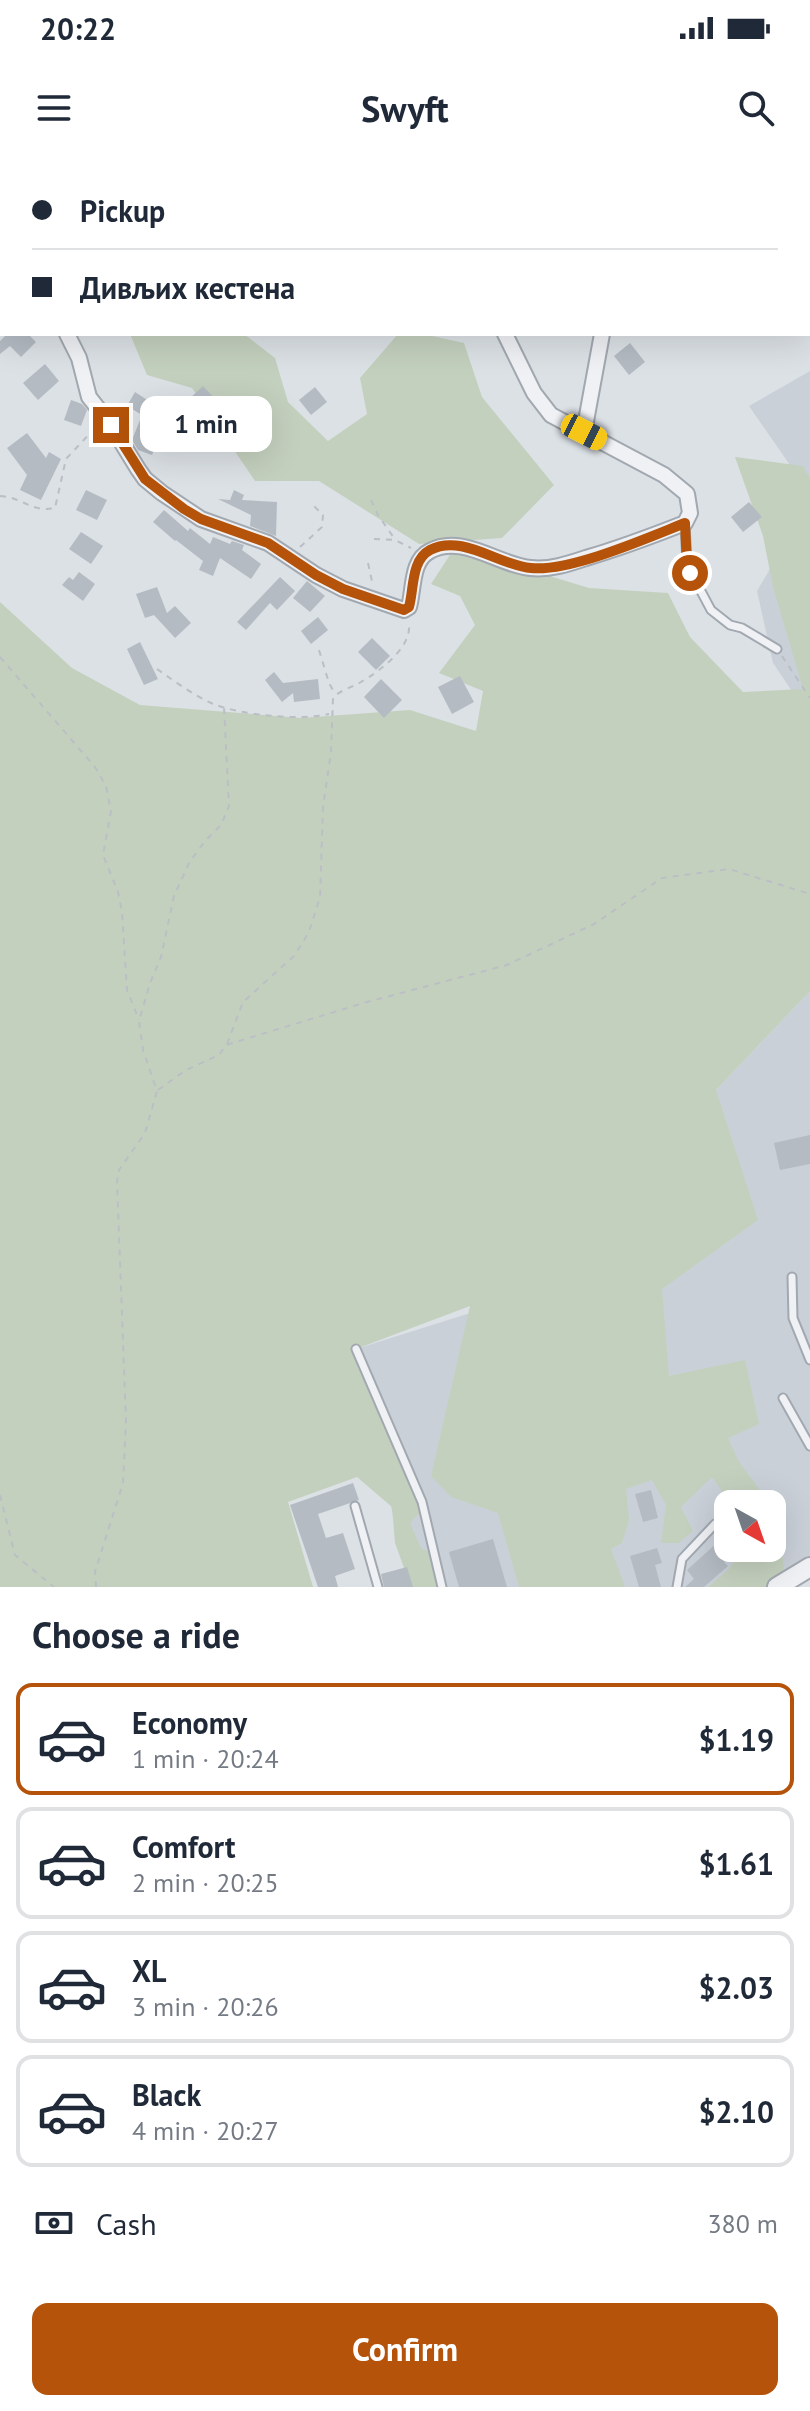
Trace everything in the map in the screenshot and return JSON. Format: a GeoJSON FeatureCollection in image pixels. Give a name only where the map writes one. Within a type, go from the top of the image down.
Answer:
{"type":"FeatureCollection","features":[{"type":"Feature","properties":{"kind":"street"},"geometry":{"type":"LineString","coordinates":[[68,336],[79,358],[87,391],[145,479],[162,493],[201,519],[268,543],[343,589],[407,610],[417,565],[422,556],[439,547],[464,547],[528,568],[549,569],[628,546],[685,523],[690,513],[687,494],[664,475],[556,420],[543,407],[506,336]]}},
{"type":"Feature","properties":{"kind":"street"},"geometry":{"type":"LineString","coordinates":[[584,432],[602,336]]}},
{"type":"Feature","properties":{"kind":"street"},"geometry":{"type":"LineString","coordinates":[[777,1587],[809,1571]]}},
{"type":"Feature","properties":{"kind":"lane"},"geometry":{"type":"LineString","coordinates":[[685,523],[687,565],[711,610],[730,625],[742,628],[777,649]]}},
{"type":"Feature","properties":{"kind":"lane"},"geometry":{"type":"LineString","coordinates":[[792,1277],[793,1318],[810,1360]]}},
{"type":"Feature","properties":{"kind":"lane"},"geometry":{"type":"LineString","coordinates":[[356,1349],[422,1502],[442,1587]]}},
{"type":"Feature","properties":{"kind":"lane"},"geometry":{"type":"LineString","coordinates":[[783,1398],[810,1446]]}},
{"type":"Feature","properties":{"kind":"lane"},"geometry":{"type":"LineString","coordinates":[[355,1506],[378,1587]]}},
{"type":"Feature","properties":{"kind":"lane"},"geometry":{"type":"LineString","coordinates":[[677,1587],[682,1559],[714,1525]]}},
{"type":"Feature","properties":{"kind":"path"},"geometry":{"type":"LineString","coordinates":[[0,496],[8,496],[42,511],[55,508],[66,459],[104,417]]}},
{"type":"Feature","properties":{"kind":"path"},"geometry":{"type":"LineString","coordinates":[[371,500],[395,540]]}},
{"type":"Feature","properties":{"kind":"path"},"geometry":{"type":"LineString","coordinates":[[290,556],[322,527],[323,515],[313,505]]}},
{"type":"Feature","properties":{"kind":"path"},"geometry":{"type":"LineString","coordinates":[[374,539],[395,540],[422,556]]}},
{"type":"Feature","properties":{"kind":"path"},"geometry":{"type":"LineString","coordinates":[[368,563],[373,583],[371,599]]}},
{"type":"Feature","properties":{"kind":"path"},"geometry":{"type":"LineString","coordinates":[[157,1091],[186,1070],[219,1055],[243,1002],[294,956],[309,932],[320,897],[323,807],[333,698],[369,677],[406,642],[410,635],[407,610]]}},
{"type":"Feature","properties":{"kind":"path"},"geometry":{"type":"LineString","coordinates":[[777,649],[810,698]]}},
{"type":"Feature","properties":{"kind":"path"},"geometry":{"type":"LineString","coordinates":[[319,650],[336,695]]}},
{"type":"Feature","properties":{"kind":"path"},"geometry":{"type":"LineString","coordinates":[[0,657],[95,767],[106,786],[111,811],[103,855],[120,902],[127,990],[139,1021],[143,1050],[157,1091],[145,1133],[119,1170],[117,1182],[126,1421],[123,1483],[95,1572],[96,1587]]}},
{"type":"Feature","properties":{"kind":"path"},"geometry":{"type":"LineString","coordinates":[[157,669],[210,702],[224,707],[282,716],[314,718],[330,714]]}},
{"type":"Feature","properties":{"kind":"path"},"geometry":{"type":"LineString","coordinates":[[139,1021],[161,957],[174,896],[189,863],[221,825],[229,806],[224,707]]}},
{"type":"Feature","properties":{"kind":"path"},"geometry":{"type":"LineString","coordinates":[[226,1045],[367,1002],[507,965],[594,924],[662,878],[729,869],[810,894]]}},
{"type":"Feature","properties":{"kind":"path"},"geometry":{"type":"LineString","coordinates":[[0,1495],[15,1555],[54,1587]]}},
{"type":"Feature","properties":{"kind":"shaded area"},"geometry":{"type":"Polygon","coordinates":[[[810,371],[810,494],[749,406],[810,371]]]}},
{"type":"Feature","properties":{"kind":"shaded area"},"geometry":{"type":"Polygon","coordinates":[[[810,501],[810,718],[773,663],[757,591],[810,501]]]}},
{"type":"Feature","properties":{"kind":"shaded area"},"geometry":{"type":"Polygon","coordinates":[[[810,991],[810,1567],[777,1587],[409,1587],[356,1349],[547,1289],[716,1090],[810,991]]]}},
{"type":"Feature","properties":{"kind":"green space"},"geometry":{"type":"Polygon","coordinates":[[[131,336],[247,336],[275,358],[288,402],[328,441],[367,414],[360,378],[396,336],[432,336],[464,343],[482,397],[554,485],[502,538],[419,544],[319,481],[255,481],[192,388],[147,375],[131,336]]]}},
{"type":"Feature","properties":{"kind":"green space"},"geometry":{"type":"Polygon","coordinates":[[[735,457],[803,466],[810,479],[810,991],[716,1090],[758,1220],[662,1289],[669,1376],[745,1360],[759,1424],[728,1438],[738,1460],[760,1490],[721,1490],[712,1477],[681,1507],[693,1531],[679,1543],[661,1543],[666,1505],[652,1480],[626,1489],[629,1520],[622,1543],[611,1549],[625,1587],[519,1587],[498,1513],[451,1497],[431,1476],[470,1306],[356,1349],[423,1509],[410,1523],[421,1548],[433,1554],[442,1587],[411,1587],[395,1543],[392,1507],[357,1477],[288,1502],[313,1587],[0,1587],[0,602],[72,668],[140,705],[301,718],[410,710],[476,731],[483,691],[439,673],[475,625],[460,596],[431,584],[455,547],[589,588],[668,593],[690,637],[743,692],[803,689],[773,587],[763,536],[735,457]]]}},
{"type":"Feature","properties":{"kind":"green space"},"geometry":{"type":"Polygon","coordinates":[[[734,1562],[783,1562],[785,1582],[777,1587],[708,1587],[734,1562]]]}},
{"type":"Feature","properties":{"kind":"building"},"geometry":{"type":"Polygon","coordinates":[[[5,336],[30,336],[36,342],[21,357],[10,346],[0,354],[0,341],[5,336]]]}},
{"type":"Feature","properties":{"kind":"building"},"geometry":{"type":"Polygon","coordinates":[[[630,343],[645,362],[629,375],[614,356],[630,343]]]}},
{"type":"Feature","properties":{"kind":"building"},"geometry":{"type":"Polygon","coordinates":[[[45,364],[59,381],[38,400],[23,383],[45,364]]]}},
{"type":"Feature","properties":{"kind":"building"},"geometry":{"type":"Polygon","coordinates":[[[203,386],[217,401],[195,421],[192,418],[179,443],[161,434],[152,455],[138,450],[132,440],[142,415],[127,406],[135,392],[155,405],[153,408],[170,417],[203,386]]]}},
{"type":"Feature","properties":{"kind":"building"},"geometry":{"type":"Polygon","coordinates":[[[315,387],[327,402],[311,415],[299,400],[315,387]]]}},
{"type":"Feature","properties":{"kind":"building"},"geometry":{"type":"Polygon","coordinates":[[[71,400],[82,404],[87,410],[81,426],[64,420],[71,400]]]}},
{"type":"Feature","properties":{"kind":"building"},"geometry":{"type":"Polygon","coordinates":[[[27,433],[46,458],[49,452],[61,459],[41,500],[20,490],[27,475],[7,448],[27,433]]]}},
{"type":"Feature","properties":{"kind":"building"},"geometry":{"type":"Polygon","coordinates":[[[86,490],[107,500],[97,520],[76,510],[86,490]]]}},
{"type":"Feature","properties":{"kind":"building"},"geometry":{"type":"Polygon","coordinates":[[[234,490],[244,495],[242,500],[277,502],[276,536],[250,526],[251,515],[218,499],[230,500],[234,490]]]}},
{"type":"Feature","properties":{"kind":"building"},"geometry":{"type":"Polygon","coordinates":[[[749,502],[762,517],[743,532],[731,517],[749,502]]]}},
{"type":"Feature","properties":{"kind":"building"},"geometry":{"type":"Polygon","coordinates":[[[164,510],[188,531],[190,528],[210,544],[213,537],[230,544],[232,541],[244,545],[242,550],[261,564],[251,579],[220,558],[213,576],[199,570],[203,561],[153,522],[164,510]]]}},
{"type":"Feature","properties":{"kind":"building"},"geometry":{"type":"Polygon","coordinates":[[[81,532],[103,546],[91,564],[69,549],[81,532]]]}},
{"type":"Feature","properties":{"kind":"building"},"geometry":{"type":"Polygon","coordinates":[[[79,572],[95,584],[83,601],[62,585],[69,577],[73,580],[79,572]]]}},
{"type":"Feature","properties":{"kind":"building"},"geometry":{"type":"Polygon","coordinates":[[[280,577],[295,591],[277,610],[270,603],[246,630],[237,622],[280,577]]]}},
{"type":"Feature","properties":{"kind":"building"},"geometry":{"type":"Polygon","coordinates":[[[307,581],[325,596],[310,612],[293,598],[307,581]]]}},
{"type":"Feature","properties":{"kind":"building"},"geometry":{"type":"Polygon","coordinates":[[[157,587],[167,613],[175,606],[191,623],[175,638],[154,615],[145,618],[136,594],[157,587]]]}},
{"type":"Feature","properties":{"kind":"building"},"geometry":{"type":"Polygon","coordinates":[[[318,617],[328,630],[311,644],[301,631],[318,617]]]}},
{"type":"Feature","properties":{"kind":"building"},"geometry":{"type":"Polygon","coordinates":[[[372,638],[390,656],[376,670],[358,652],[372,638]]]}},
{"type":"Feature","properties":{"kind":"building"},"geometry":{"type":"Polygon","coordinates":[[[140,642],[158,679],[144,685],[127,649],[140,642]]]}},
{"type":"Feature","properties":{"kind":"building"},"geometry":{"type":"Polygon","coordinates":[[[274,672],[283,683],[318,679],[320,699],[294,702],[293,693],[282,702],[265,680],[274,672]]]}},
{"type":"Feature","properties":{"kind":"building"},"geometry":{"type":"Polygon","coordinates":[[[460,676],[474,702],[452,714],[438,687],[460,676]]]}},
{"type":"Feature","properties":{"kind":"building"},"geometry":{"type":"Polygon","coordinates":[[[381,679],[402,700],[384,718],[364,697],[381,679]]]}},
{"type":"Feature","properties":{"kind":"building"},"geometry":{"type":"Polygon","coordinates":[[[810,1135],[810,1164],[780,1170],[774,1143],[810,1135]]]}},
{"type":"Feature","properties":{"kind":"building"},"geometry":{"type":"Polygon","coordinates":[[[353,1483],[359,1500],[318,1514],[326,1538],[343,1533],[355,1569],[335,1576],[338,1587],[318,1587],[290,1505],[353,1483]]]}},
{"type":"Feature","properties":{"kind":"building"},"geometry":{"type":"Polygon","coordinates":[[[651,1490],[658,1518],[643,1522],[635,1494],[651,1490]]]}},
{"type":"Feature","properties":{"kind":"building"},"geometry":{"type":"Polygon","coordinates":[[[493,1539],[507,1587],[459,1587],[449,1552],[493,1539]]]}},
{"type":"Feature","properties":{"kind":"building"},"geometry":{"type":"Polygon","coordinates":[[[714,1546],[714,1562],[724,1562],[728,1566],[704,1587],[685,1587],[694,1579],[687,1570],[714,1546]]]}},
{"type":"Feature","properties":{"kind":"building"},"geometry":{"type":"Polygon","coordinates":[[[657,1548],[662,1563],[655,1565],[661,1587],[639,1587],[630,1556],[657,1548]]]}},
{"type":"Feature","properties":{"kind":"building"},"geometry":{"type":"Polygon","coordinates":[[[407,1567],[413,1587],[384,1587],[381,1574],[407,1567]]]}},
{"type":"Feature","properties":{"kind":"route"},"geometry":{"type":"LineString","coordinates":[[111,425],[145,479],[184,509],[201,519],[268,543],[343,589],[404,610],[409,607],[420,559],[439,547],[464,547],[528,568],[549,569],[628,546],[685,523],[690,573]]}}]}
